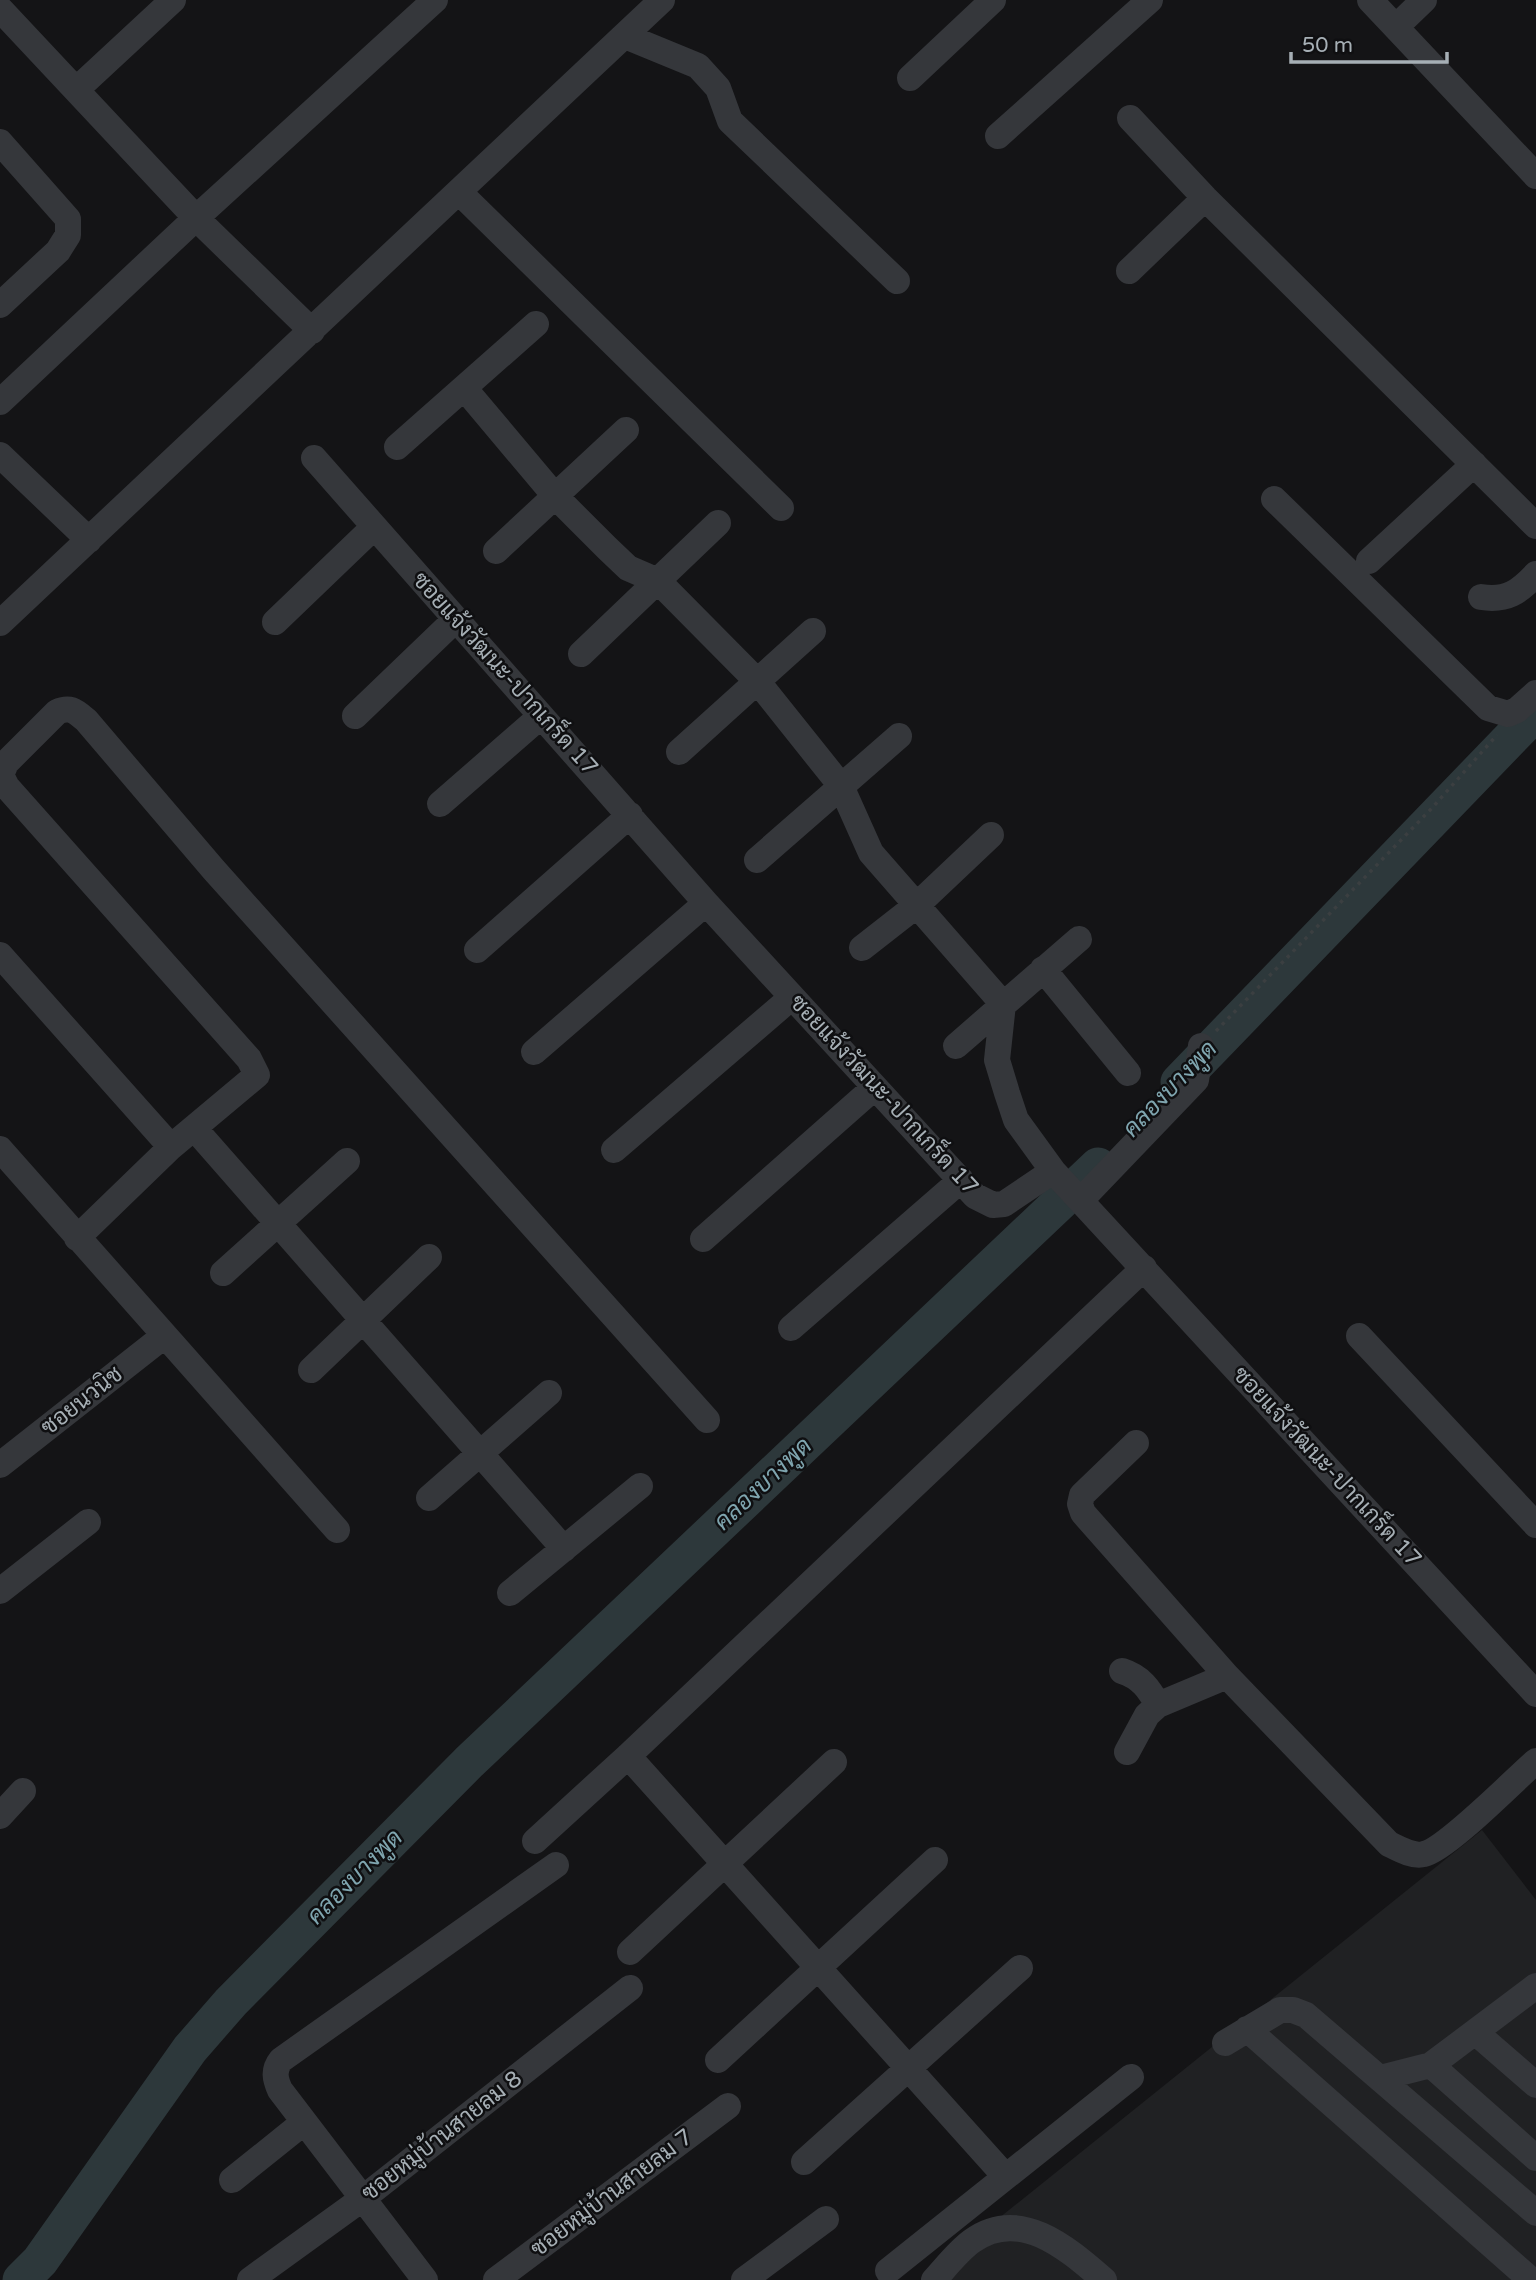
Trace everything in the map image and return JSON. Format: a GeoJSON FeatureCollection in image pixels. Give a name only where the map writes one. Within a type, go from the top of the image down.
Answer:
{"type":"FeatureCollection","features":[{"type":"Feature","properties":{"kind":"street"},"geometry":{"type":"LineString","coordinates":[[76,89],[173,0]]}},
{"type":"Feature","properties":{"kind":"street"},"geometry":{"type":"LineString","coordinates":[[0,402],[196,218],[435,0]]}},
{"type":"Feature","properties":{"kind":"street"},"geometry":{"type":"LineString","coordinates":[[0,623],[662,0]]}},
{"type":"Feature","properties":{"kind":"street"},"geometry":{"type":"LineString","coordinates":[[910,78],[993,0]]}},
{"type":"Feature","properties":{"kind":"street"},"geometry":{"type":"LineString","coordinates":[[998,136],[1150,0]]}},
{"type":"Feature","properties":{"kind":"street"},"geometry":{"type":"LineString","coordinates":[[1370,0],[1536,176]]}},
{"type":"Feature","properties":{"kind":"street"},"geometry":{"type":"LineString","coordinates":[[1396,27],[1424,0]]}},
{"type":"Feature","properties":{"kind":"street"},"geometry":{"type":"LineString","coordinates":[[1,11],[196,218],[312,331]]}},
{"type":"Feature","properties":{"kind":"street"},"geometry":{"type":"LineString","coordinates":[[625,36],[698,66],[718,88],[730,121],[897,281]]}},
{"type":"Feature","properties":{"kind":"street"},"geometry":{"type":"LineString","coordinates":[[1130,118],[1205,198],[1536,526]]}},
{"type":"Feature","properties":{"kind":"street"},"geometry":{"type":"LineString","coordinates":[[0,142],[68,219],[68,235],[58,251],[0,305]]}},
{"type":"Feature","properties":{"kind":"street"},"geometry":{"type":"LineString","coordinates":[[459,192],[781,508]]}},
{"type":"Feature","properties":{"kind":"street"},"geometry":{"type":"LineString","coordinates":[[1129,271],[1205,198]]}},
{"type":"Feature","properties":{"kind":"street"},"geometry":{"type":"LineString","coordinates":[[397,447],[536,324]]}},
{"type":"Feature","properties":{"kind":"street"},"geometry":{"type":"LineString","coordinates":[[465,389],[555,496],[628,568],[659,580],[758,681],[841,786],[871,853],[1003,1004],[997,1059],[1016,1120],[1070,1188],[1196,1080],[1201,1046]]}},
{"type":"Feature","properties":{"kind":"street"},"geometry":{"type":"LineString","coordinates":[[496,551],[626,430]]}},
{"type":"Feature","properties":{"kind":"street"},"geometry":{"type":"LineString","coordinates":[[0,456],[89,540]]}},
{"type":"Feature","properties":{"kind":"street","name":"ซอยแจ้งวัฒนะ-ปากเกร็ด 17"},"geometry":{"type":"LineString","coordinates":[[314,458],[706,903],[975,1196],[993,1205],[1070,1188],[1536,1694]]}},
{"type":"Feature","properties":{"kind":"street"},"geometry":{"type":"LineString","coordinates":[[1369,561],[1474,464]]}},
{"type":"Feature","properties":{"kind":"street"},"geometry":{"type":"LineString","coordinates":[[1274,499],[1488,708],[1508,714],[1517,710],[1536,692]]}},
{"type":"Feature","properties":{"kind":"street"},"geometry":{"type":"LineString","coordinates":[[581,654],[718,523]]}},
{"type":"Feature","properties":{"kind":"street"},"geometry":{"type":"LineString","coordinates":[[275,622],[374,527]]}},
{"type":"Feature","properties":{"kind":"street"},"geometry":{"type":"LineString","coordinates":[[1482,597],[1506,598],[1536,574]]}},
{"type":"Feature","properties":{"kind":"street"},"geometry":{"type":"LineString","coordinates":[[355,716],[456,619]]}},
{"type":"Feature","properties":{"kind":"street"},"geometry":{"type":"LineString","coordinates":[[679,752],[813,631]]}},
{"type":"Feature","properties":{"kind":"street"},"geometry":{"type":"LineString","coordinates":[[77,1238],[171,1147],[257,1074],[249,1059],[7,787],[1,775],[6,763],[57,712],[66,708],[74,710],[86,720],[223,881],[707,1420]]}},
{"type":"Feature","properties":{"kind":"street"},"geometry":{"type":"LineString","coordinates":[[440,804],[541,716]]}},
{"type":"Feature","properties":{"kind":"street"},"geometry":{"type":"LineString","coordinates":[[757,860],[899,736]]}},
{"type":"Feature","properties":{"kind":"street"},"geometry":{"type":"LineString","coordinates":[[477,950],[630,815]]}},
{"type":"Feature","properties":{"kind":"street"},"geometry":{"type":"LineString","coordinates":[[862,948],[917,905],[991,835]]}},
{"type":"Feature","properties":{"kind":"street"},"geometry":{"type":"LineString","coordinates":[[534,1052],[706,903]]}},
{"type":"Feature","properties":{"kind":"street"},"geometry":{"type":"LineString","coordinates":[[956,1046],[1079,939]]}},
{"type":"Feature","properties":{"kind":"street"},"geometry":{"type":"LineString","coordinates":[[0,955],[171,1147]]}},
{"type":"Feature","properties":{"kind":"street"},"geometry":{"type":"LineString","coordinates":[[1043,969],[1128,1073]]}},
{"type":"Feature","properties":{"kind":"street"},"geometry":{"type":"LineString","coordinates":[[614,1150],[792,997]]}},
{"type":"Feature","properties":{"kind":"street"},"geometry":{"type":"LineString","coordinates":[[703,1239],[875,1087]]}},
{"type":"Feature","properties":{"kind":"street"},"geometry":{"type":"LineString","coordinates":[[195,1129],[564,1549]]}},
{"type":"Feature","properties":{"kind":"street"},"geometry":{"type":"LineString","coordinates":[[0,1149],[337,1530]]}},
{"type":"Feature","properties":{"kind":"street"},"geometry":{"type":"LineString","coordinates":[[223,1273],[347,1161]]}},
{"type":"Feature","properties":{"kind":"street"},"geometry":{"type":"LineString","coordinates":[[791,1328],[961,1180]]}},
{"type":"Feature","properties":{"kind":"street"},"geometry":{"type":"LineString","coordinates":[[311,1370],[429,1257]]}},
{"type":"Feature","properties":{"kind":"street"},"geometry":{"type":"LineString","coordinates":[[535,1841],[1144,1268]]}},
{"type":"Feature","properties":{"kind":"street","name":"ซอยนวนิช"},"geometry":{"type":"LineString","coordinates":[[4,1455],[164,1336]]}},
{"type":"Feature","properties":{"kind":"street"},"geometry":{"type":"LineString","coordinates":[[1359,1336],[1536,1525]]}},
{"type":"Feature","properties":{"kind":"street"},"geometry":{"type":"LineString","coordinates":[[429,1499],[549,1393]]}},
{"type":"Feature","properties":{"kind":"street"},"geometry":{"type":"LineString","coordinates":[[1136,1443],[1082,1495],[1080,1504],[1083,1513],[1227,1676],[1389,1844],[1406,1852],[1424,1855],[1446,1842],[1536,1761]]}},
{"type":"Feature","properties":{"kind":"street"},"geometry":{"type":"LineString","coordinates":[[510,1593],[640,1486]]}},
{"type":"Feature","properties":{"kind":"street"},"geometry":{"type":"LineString","coordinates":[[0,1591],[88,1522]]}},
{"type":"Feature","properties":{"kind":"street"},"geometry":{"type":"LineString","coordinates":[[1122,1671],[1140,1679],[1158,1705]]}},
{"type":"Feature","properties":{"kind":"street"},"geometry":{"type":"LineString","coordinates":[[1127,1752],[1147,1715],[1158,1705],[1227,1676]]}},
{"type":"Feature","properties":{"kind":"street"},"geometry":{"type":"LineString","coordinates":[[628,1756],[1005,2176]]}},
{"type":"Feature","properties":{"kind":"street"},"geometry":{"type":"LineString","coordinates":[[629,1952],[834,1762]]}},
{"type":"Feature","properties":{"kind":"street"},"geometry":{"type":"LineString","coordinates":[[0,1816],[23,1791]]}},
{"type":"Feature","properties":{"kind":"street"},"geometry":{"type":"LineString","coordinates":[[718,2060],[934,1860]]}},
{"type":"Feature","properties":{"kind":"street"},"geometry":{"type":"LineString","coordinates":[[425,2280],[303,2123],[276,2081],[277,2066],[281,2060],[556,1866]]}},
{"type":"Feature","properties":{"kind":"street"},"geometry":{"type":"LineString","coordinates":[[804,2162],[1020,1968]]}},
{"type":"Feature","properties":{"kind":"street","name":"ซอยหมู่บ้านสายลม 8"},"geometry":{"type":"LineString","coordinates":[[250,2280],[362,2199],[630,1988]]}},
{"type":"Feature","properties":{"kind":"street"},"geometry":{"type":"LineString","coordinates":[[1380,2078],[1431,2065],[1475,2032],[1530,2001]]}},
{"type":"Feature","properties":{"kind":"street"},"geometry":{"type":"LineString","coordinates":[[1531,2280],[1236,2036],[1280,2010],[1293,2010],[1306,2015],[1536,2213]]}},
{"type":"Feature","properties":{"kind":"street"},"geometry":{"type":"LineString","coordinates":[[1475,2032],[1536,2085]]}},
{"type":"Feature","properties":{"kind":"street"},"geometry":{"type":"LineString","coordinates":[[1431,2065],[1536,2158]]}},
{"type":"Feature","properties":{"kind":"street"},"geometry":{"type":"LineString","coordinates":[[888,2271],[1131,2077]]}},
{"type":"Feature","properties":{"kind":"street","name":"ซอยหมู่บ้านสายลม 7"},"geometry":{"type":"LineString","coordinates":[[496,2280],[728,2106]]}},
{"type":"Feature","properties":{"kind":"street"},"geometry":{"type":"LineString","coordinates":[[232,2179],[303,2123]]}},
{"type":"Feature","properties":{"kind":"street"},"geometry":{"type":"LineString","coordinates":[[744,2280],[826,2219]]}},
{"type":"Feature","properties":{"kind":"street"},"geometry":{"type":"LineString","coordinates":[[934,2280],[972,2240],[998,2229],[1026,2228],[1073,2253],[1104,2280]]}},
{"type":"Feature","properties":{"kind":"path"},"geometry":{"type":"LineString","coordinates":[[1201,1046],[1432,808],[1493,742],[1508,714]]}},
{"type":"Feature","properties":{"kind":"shaded area"},"geometry":{"type":"Polygon","coordinates":[[[1482,1830],[1536,1900],[1536,2280],[922,2280],[1482,1830]]]}},
{"type":"Feature","properties":{"kind":"waterway","name":"คลองบางพูด"},"geometry":{"type":"LineString","coordinates":[[1179,1082],[1536,712]]}},
{"type":"Feature","properties":{"kind":"waterway","name":"คลองบางพูด"},"geometry":{"type":"LineString","coordinates":[[21,2280],[40,2261],[190,2049],[231,2002],[469,1762],[1098,1166]]}}]}
